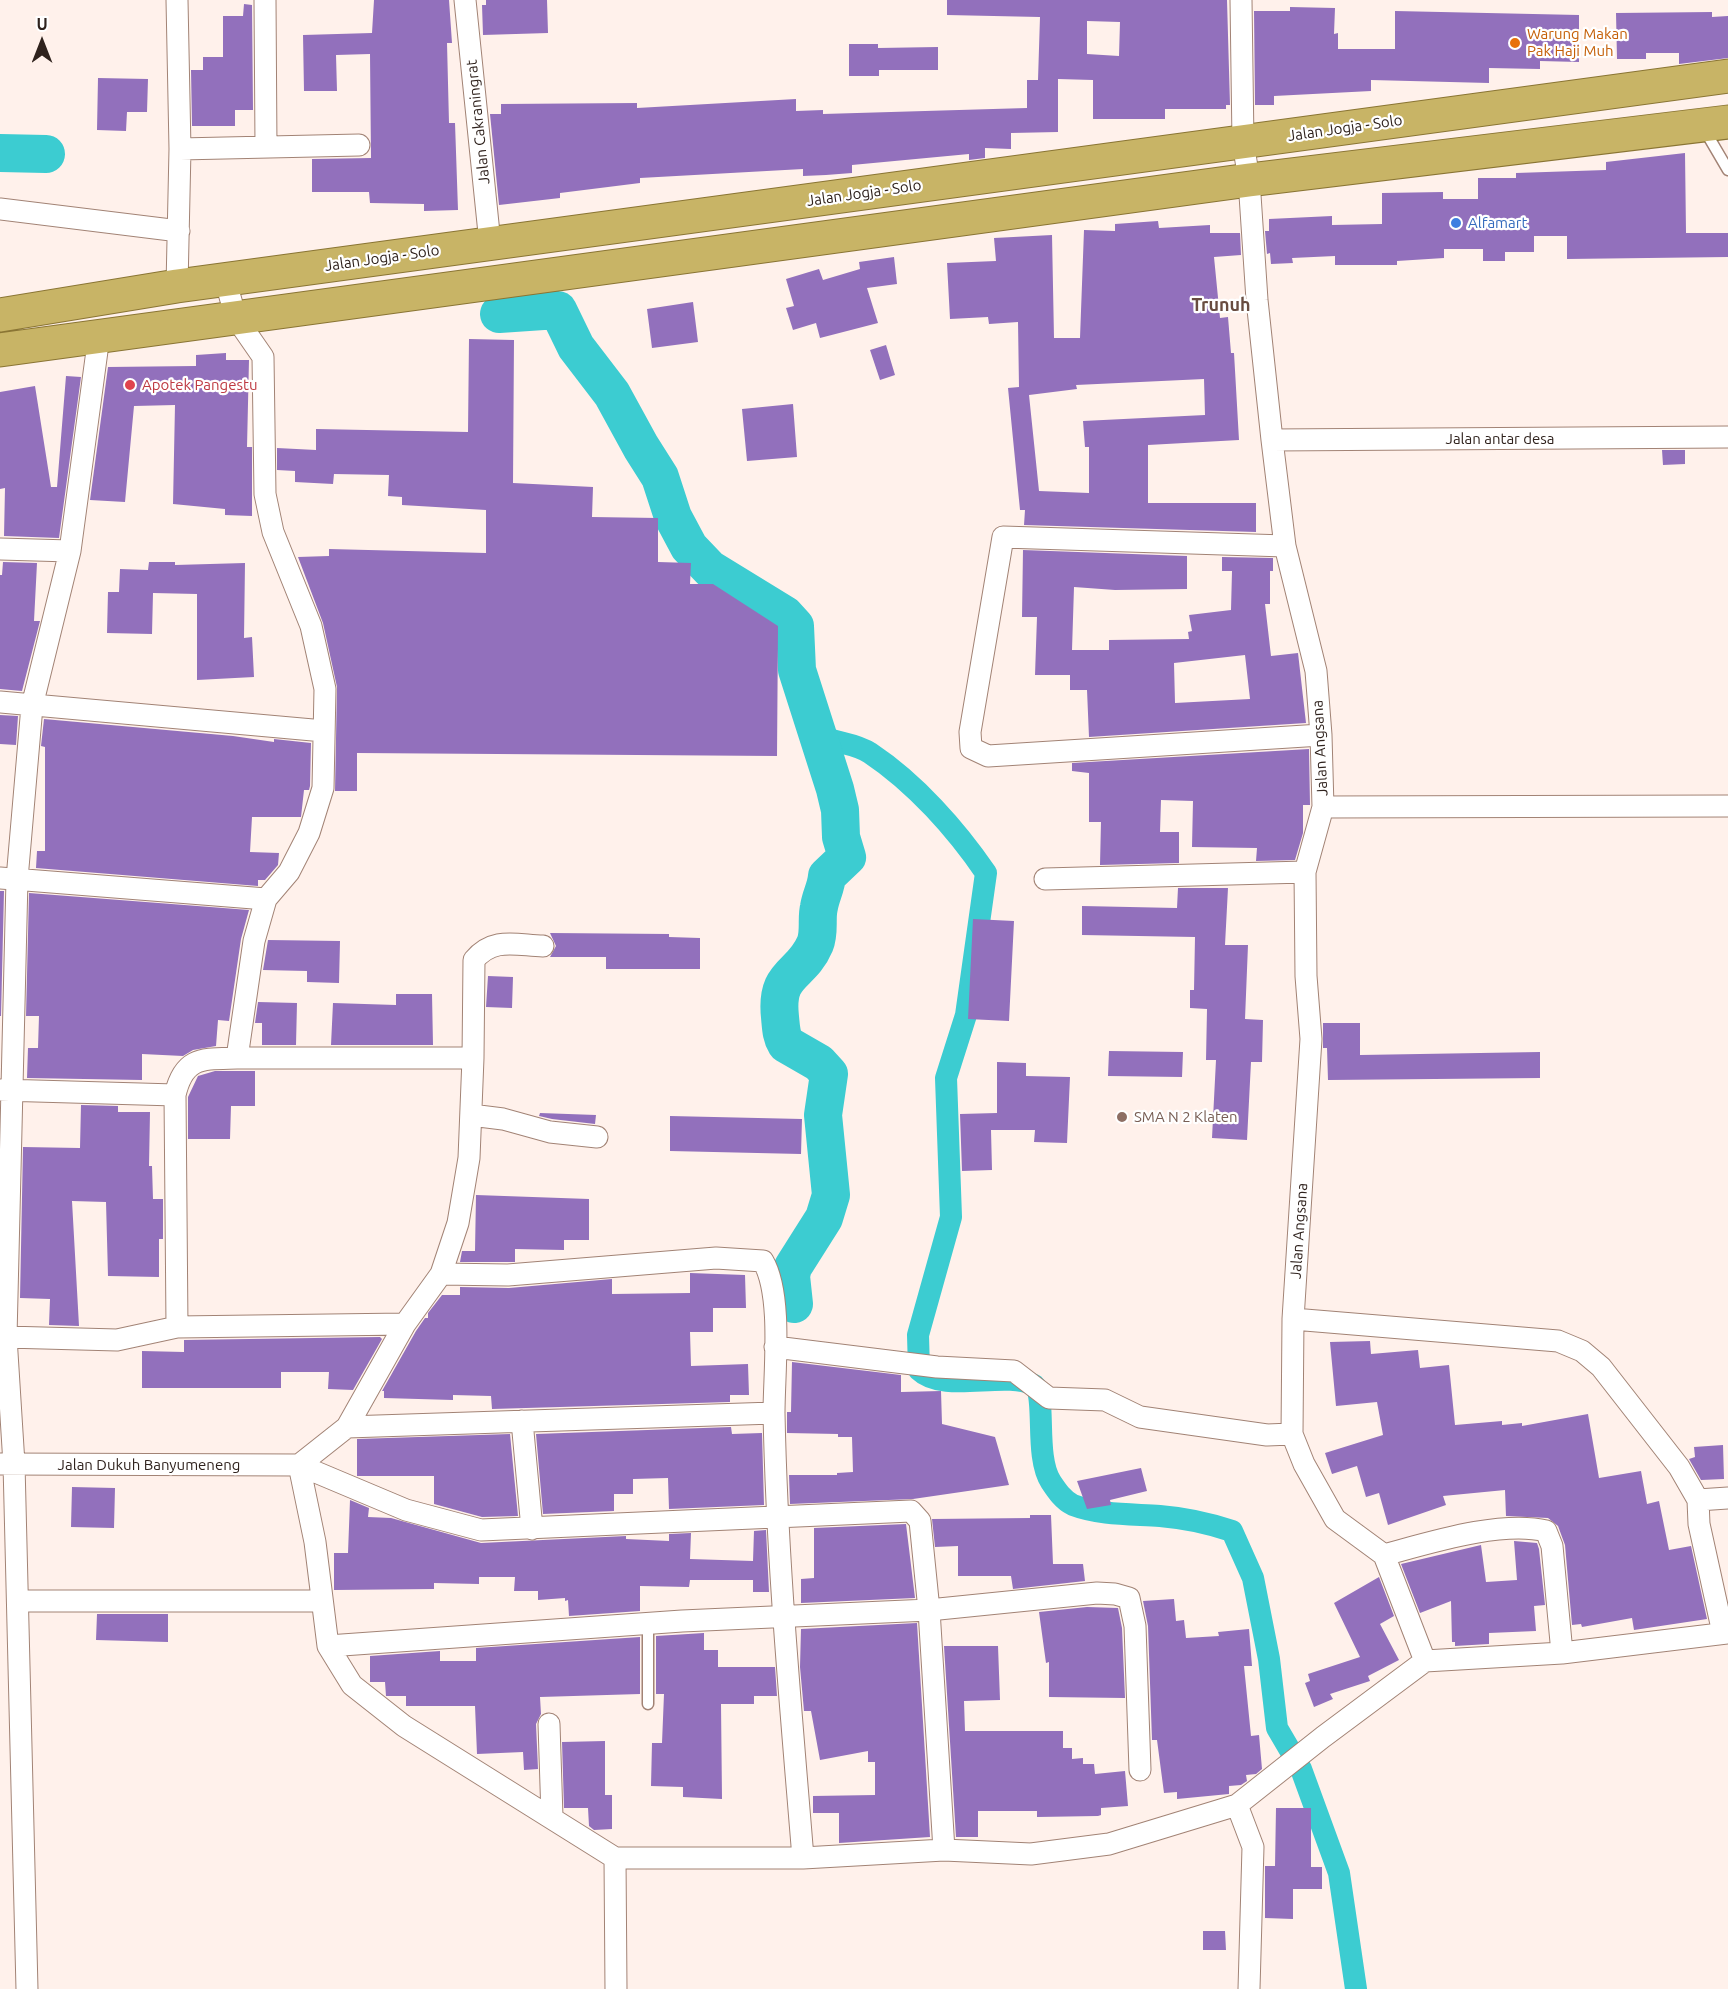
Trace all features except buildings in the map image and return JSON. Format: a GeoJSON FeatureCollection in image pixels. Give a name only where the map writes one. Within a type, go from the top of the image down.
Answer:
{"type":"FeatureCollection","features":[{"type":"Feature","properties":{"kind":"highway","name":"Jalan Jogja - Solo"},"geometry":{"type":"LineString","coordinates":[[0,315],[225,279],[1728,76]]}},
{"type":"Feature","properties":{"kind":"highway"},"geometry":{"type":"LineString","coordinates":[[0,350],[1249,180],[1715,123]]}},
{"type":"Feature","properties":{"kind":"street"},"geometry":{"type":"LineString","coordinates":[[177,0],[180,149],[177,286]]}},
{"type":"Feature","properties":{"kind":"street"},"geometry":{"type":"LineString","coordinates":[[265,0],[266,147]]}},
{"type":"Feature","properties":{"kind":"street","name":"Jalan Cakraningrat"},"geometry":{"type":"LineString","coordinates":[[465,0],[490,243]]}},
{"type":"Feature","properties":{"kind":"street","name":"Jalan Angsana"},"geometry":{"type":"LineString","coordinates":[[1241,0],[1243,142],[1249,180],[1257,300],[1272,440],[1285,546],[1316,671],[1321,735],[1323,807],[1305,872],[1306,976],[1311,1039],[1293,1319],[1292,1434]]}},
{"type":"Feature","properties":{"kind":"street"},"geometry":{"type":"LineString","coordinates":[[180,149],[359,145]]}},
{"type":"Feature","properties":{"kind":"street"},"geometry":{"type":"LineString","coordinates":[[0,209],[179,231]]}},
{"type":"Feature","properties":{"kind":"street"},"geometry":{"type":"LineString","coordinates":[[225,279],[236,318],[263,357],[265,494],[273,532],[311,626],[325,689],[324,788],[309,833],[289,872],[266,900],[255,941],[237,1058]]}},
{"type":"Feature","properties":{"kind":"street"},"geometry":{"type":"LineString","coordinates":[[27,1989],[18,1601],[7,1464],[3,1334],[8,878],[32,706],[70,550],[99,336]]}},
{"type":"Feature","properties":{"kind":"street","name":"Jalan antar desa"},"geometry":{"type":"LineString","coordinates":[[1272,440],[1728,437]]}},
{"type":"Feature","properties":{"kind":"street"},"geometry":{"type":"LineString","coordinates":[[1285,546],[1003,537],[970,732],[971,748],[988,756],[1321,735]]}},
{"type":"Feature","properties":{"kind":"street"},"geometry":{"type":"LineString","coordinates":[[0,549],[70,550]]}},
{"type":"Feature","properties":{"kind":"street"},"geometry":{"type":"LineString","coordinates":[[0,702],[324,731]]}},
{"type":"Feature","properties":{"kind":"street"},"geometry":{"type":"LineString","coordinates":[[1323,807],[1728,806]]}},
{"type":"Feature","properties":{"kind":"street"},"geometry":{"type":"LineString","coordinates":[[1045,879],[1305,872]]}},
{"type":"Feature","properties":{"kind":"street"},"geometry":{"type":"LineString","coordinates":[[8,878],[266,900]]}},
{"type":"Feature","properties":{"kind":"street"},"geometry":{"type":"LineString","coordinates":[[299,1465],[347,1427],[405,1324],[441,1274],[458,1223],[469,1158],[474,960],[484,948],[497,945],[543,946]]}},
{"type":"Feature","properties":{"kind":"street"},"geometry":{"type":"LineString","coordinates":[[177,1327],[175,1095],[180,1076],[187,1068],[203,1059],[473,1058]]}},
{"type":"Feature","properties":{"kind":"street"},"geometry":{"type":"LineString","coordinates":[[6,1090],[175,1095]]}},
{"type":"Feature","properties":{"kind":"street"},"geometry":{"type":"LineString","coordinates":[[471,1115],[503,1119],[550,1132],[597,1137]]}},
{"type":"Feature","properties":{"kind":"street"},"geometry":{"type":"LineString","coordinates":[[441,1274],[508,1275],[716,1258],[763,1261],[772,1275],[776,1347],[774,1413],[784,1617],[803,1858]]}},
{"type":"Feature","properties":{"kind":"street"},"geometry":{"type":"LineString","coordinates":[[299,1465],[315,1542],[328,1646],[352,1686],[404,1726],[615,1858],[803,1858],[944,1850],[1031,1854],[1108,1844],[1238,1805],[1323,1737],[1425,1661],[1562,1653],[1725,1633],[1699,1524],[1698,1500],[1679,1467],[1601,1367],[1582,1351],[1558,1341],[1293,1319]]}},
{"type":"Feature","properties":{"kind":"street"},"geometry":{"type":"LineString","coordinates":[[3,1334],[117,1340],[177,1327],[405,1324]]}},
{"type":"Feature","properties":{"kind":"street"},"geometry":{"type":"LineString","coordinates":[[776,1347],[938,1367],[1014,1371],[1049,1398],[1105,1400],[1140,1417],[1267,1435],[1292,1434],[1304,1464],[1335,1519],[1384,1555],[1425,1661]]}},
{"type":"Feature","properties":{"kind":"street"},"geometry":{"type":"LineString","coordinates":[[347,1427],[774,1413]]}},
{"type":"Feature","properties":{"kind":"street"},"geometry":{"type":"LineString","coordinates":[[522,1421],[532,1529]]}},
{"type":"Feature","properties":{"kind":"street","name":"Jalan Dukuh Banyumeneng"},"geometry":{"type":"LineString","coordinates":[[7,1464],[299,1465]]}},
{"type":"Feature","properties":{"kind":"street"},"geometry":{"type":"LineString","coordinates":[[299,1465],[378,1500],[481,1530],[911,1511],[920,1521],[929,1610],[944,1850]]}},
{"type":"Feature","properties":{"kind":"street"},"geometry":{"type":"LineString","coordinates":[[1698,1500],[1728,1498]]}},
{"type":"Feature","properties":{"kind":"street"},"geometry":{"type":"LineString","coordinates":[[1384,1555],[1454,1536],[1531,1528],[1546,1531],[1552,1546],[1562,1653]]}},
{"type":"Feature","properties":{"kind":"street"},"geometry":{"type":"LineString","coordinates":[[328,1646],[648,1625],[929,1610],[1097,1593],[1115,1594],[1129,1599],[1135,1626],[1140,1770]]}},
{"type":"Feature","properties":{"kind":"street"},"geometry":{"type":"LineString","coordinates":[[18,1601],[322,1601]]}},
{"type":"Feature","properties":{"kind":"street"},"geometry":{"type":"LineString","coordinates":[[549,1724],[552,1817]]}},
{"type":"Feature","properties":{"kind":"street"},"geometry":{"type":"LineString","coordinates":[[1238,1805],[1253,1847],[1249,1989]]}},
{"type":"Feature","properties":{"kind":"street"},"geometry":{"type":"LineString","coordinates":[[615,1858],[616,1989]]}},
{"type":"Feature","properties":{"kind":"lane"},"geometry":{"type":"LineString","coordinates":[[1715,123],[1728,170]]}},
{"type":"Feature","properties":{"kind":"lane"},"geometry":{"type":"LineString","coordinates":[[648,1625],[648,1704]]}},
{"type":"Feature","properties":{"kind":"waterway"},"geometry":{"type":"LineString","coordinates":[[0,153],[46,154]]}},
{"type":"Feature","properties":{"kind":"waterway"},"geometry":{"type":"LineString","coordinates":[[499,314],[558,310],[576,347],[612,394],[660,477],[673,517],[689,547],[710,569],[785,615],[795,626],[797,670],[835,789],[840,810],[841,837],[847,857],[827,876],[818,912],[815,944],[803,963],[785,982],[779,1002],[783,1038],[786,1044],[819,1063],[829,1074],[823,1115],[831,1195],[824,1218],[793,1267],[791,1276],[794,1304]]}},
{"type":"Feature","properties":{"kind":"waterway"},"geometry":{"type":"LineString","coordinates":[[816,732],[828,739],[863,749],[903,778],[962,840],[986,873],[966,1015],[946,1078],[951,1217],[918,1335],[919,1370],[930,1377],[943,1380],[1007,1380],[1034,1385],[1040,1401],[1046,1471],[1058,1492],[1073,1505],[1105,1512],[1187,1520],[1232,1531],[1253,1578],[1269,1659],[1277,1728],[1301,1769],[1339,1873],[1356,1989]]}},
{"type":"Feature","properties":{"kind":"place","name":"Warung Makan Pak Haji Muh"},"geometry":{"type":"Point","coordinates":[1515,43]}},
{"type":"Feature","properties":{"kind":"place","name":"Alfamart"},"geometry":{"type":"Point","coordinates":[1456,223]}},
{"type":"Feature","properties":{"kind":"place","name":"Apotek Pangestu"},"geometry":{"type":"Point","coordinates":[130,385]}},
{"type":"Feature","properties":{"kind":"place","name":"SMA N 2 Klaten"},"geometry":{"type":"Point","coordinates":[1122,1117]}},
{"type":"Feature","properties":{"kind":"district","name":"Trunuh"},"geometry":{"type":"Point","coordinates":[1221,305]}}]}
